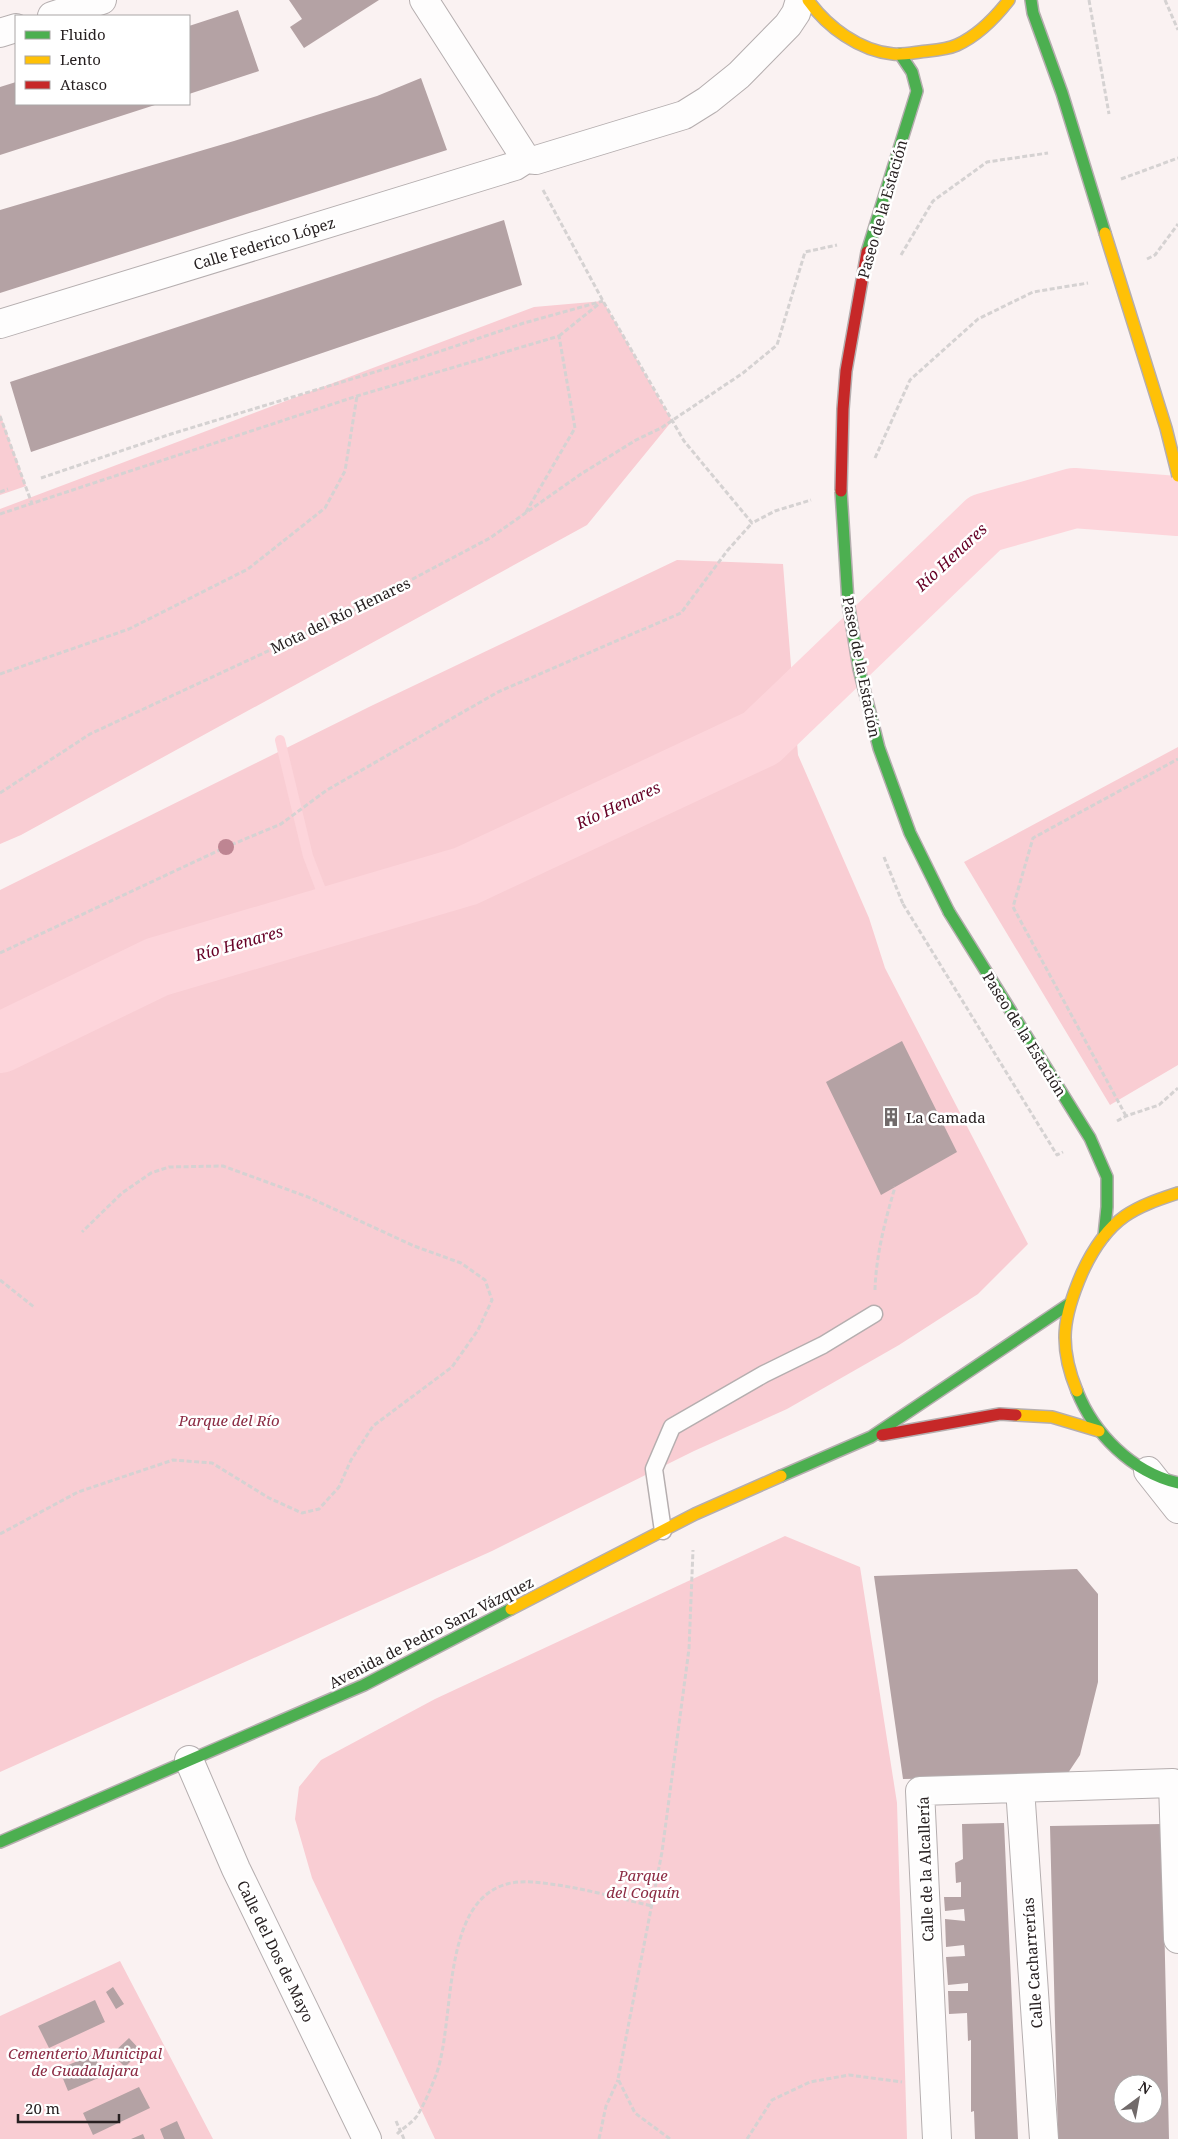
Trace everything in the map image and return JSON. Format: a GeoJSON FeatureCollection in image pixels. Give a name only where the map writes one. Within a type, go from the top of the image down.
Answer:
{"type":"FeatureCollection","features":[{"type":"Feature","properties":{"kind":"main road"},"geometry":{"type":"LineString","coordinates":[[808,0],[814,10],[845,37],[882,52],[900,54],[934,50],[960,44],[993,22],[1010,0]]}},
{"type":"Feature","properties":{"kind":"main road"},"geometry":{"type":"LineString","coordinates":[[1031,0],[1033,13],[1062,93],[1166,428],[1178,476]]}},
{"type":"Feature","properties":{"kind":"main road","name":"Paseo de la Estación"},"geometry":{"type":"LineString","coordinates":[[900,54],[912,72],[916,90],[867,252],[846,371],[843,409],[841,504],[848,602],[859,669],[879,748],[910,833],[949,912],[1090,1138],[1107,1177],[1107,1207],[1104,1236]]}},
{"type":"Feature","properties":{"kind":"main road"},"geometry":{"type":"LineString","coordinates":[[1178,1193],[1147,1204],[1125,1216],[1104,1236],[1088,1259],[1069,1304],[1065,1338],[1069,1371],[1081,1402],[1099,1431],[1121,1453],[1148,1471],[1178,1482]]}},
{"type":"Feature","properties":{"kind":"main road","name":"Avenida de Pedro Sanz Vázquez"},"geometry":{"type":"LineString","coordinates":[[0,1842],[364,1685],[695,1514],[870,1437],[1069,1304]]}},
{"type":"Feature","properties":{"kind":"main road","name":"Avenida de Pedro Sanz Vázquez"},"geometry":{"type":"LineString","coordinates":[[870,1437],[1000,1414],[1052,1417],[1099,1431]]}},
{"type":"Feature","properties":{"kind":"street"},"geometry":{"type":"LineString","coordinates":[[55,15],[102,0]]}},
{"type":"Feature","properties":{"kind":"street"},"geometry":{"type":"LineString","coordinates":[[424,0],[526,159]]}},
{"type":"Feature","properties":{"kind":"street","name":"Calle Federico López"},"geometry":{"type":"LineString","coordinates":[[0,324],[509,168],[526,159],[536,160],[684,115],[708,100],[739,75],[788,25],[796,13],[800,0]]}},
{"type":"Feature","properties":{"kind":"street"},"geometry":{"type":"LineString","coordinates":[[0,33],[15,28]]}},
{"type":"Feature","properties":{"kind":"street"},"geometry":{"type":"LineString","coordinates":[[1148,1471],[1178,1509]]}},
{"type":"Feature","properties":{"kind":"street","name":"Calle del Dos de Mayo"},"geometry":{"type":"LineString","coordinates":[[189,1760],[236,1869],[367,2139]]}},
{"type":"Feature","properties":{"kind":"street","name":"Calle de la Alcallería"},"geometry":{"type":"LineString","coordinates":[[937,2139],[920,1791],[1173,1783],[1178,1939]]}},
{"type":"Feature","properties":{"kind":"street","name":"Calle Cacharrerías"},"geometry":{"type":"LineString","coordinates":[[1020,1788],[1044,2139]]}},
{"type":"Feature","properties":{"kind":"lane"},"geometry":{"type":"LineString","coordinates":[[663,1531],[654,1469],[672,1427],[764,1374],[823,1345],[874,1314]]}},
{"type":"Feature","properties":{"kind":"path"},"geometry":{"type":"LineString","coordinates":[[1089,0],[1109,114]]}},
{"type":"Feature","properties":{"kind":"path"},"geometry":{"type":"LineString","coordinates":[[1165,0],[1178,30]]}},
{"type":"Feature","properties":{"kind":"path"},"geometry":{"type":"LineString","coordinates":[[867,252],[898,260],[933,202],[987,162],[1048,152],[1051,161]]}},
{"type":"Feature","properties":{"kind":"path"},"geometry":{"type":"LineString","coordinates":[[1091,190],[1178,158]]}},
{"type":"Feature","properties":{"kind":"path"},"geometry":{"type":"LineString","coordinates":[[526,159],[603,301]]}},
{"type":"Feature","properties":{"kind":"path","name":"Mota del Río Henares"},"geometry":{"type":"LineString","coordinates":[[0,793],[90,734],[341,617],[490,538],[581,474],[636,440],[672,421],[743,373],[777,345],[805,252],[836,245],[867,252]]}},
{"type":"Feature","properties":{"kind":"path"},"geometry":{"type":"LineString","coordinates":[[0,514],[357,396],[559,336],[603,301]]}},
{"type":"Feature","properties":{"kind":"path"},"geometry":{"type":"LineString","coordinates":[[41,478],[171,434],[411,361],[524,323],[603,301]]}},
{"type":"Feature","properties":{"kind":"path"},"geometry":{"type":"LineString","coordinates":[[526,513],[575,428],[559,336]]}},
{"type":"Feature","properties":{"kind":"path"},"geometry":{"type":"LineString","coordinates":[[0,674],[129,629],[248,569],[325,508],[345,471],[357,396]]}},
{"type":"Feature","properties":{"kind":"path"},"geometry":{"type":"LineString","coordinates":[[0,416],[32,504]]}},
{"type":"Feature","properties":{"kind":"path"},"geometry":{"type":"LineString","coordinates":[[0,492],[8,489]]}},
{"type":"Feature","properties":{"kind":"path"},"geometry":{"type":"LineString","coordinates":[[0,953],[226,847],[281,824],[327,790],[498,692],[681,613],[727,551],[752,524]]}},
{"type":"Feature","properties":{"kind":"path"},"geometry":{"type":"LineString","coordinates":[[1126,1116],[1013,906],[1033,838],[1178,759]]}},
{"type":"Feature","properties":{"kind":"path"},"geometry":{"type":"LineString","coordinates":[[0,1534],[78,1492],[173,1460],[212,1463],[269,1498],[302,1513],[319,1509],[340,1487],[351,1460],[373,1426],[452,1368],[478,1330],[492,1300],[485,1280],[461,1263],[414,1246],[308,1197],[223,1166],[169,1167],[151,1173],[122,1193],[82,1232]]}},
{"type":"Feature","properties":{"kind":"path"},"geometry":{"type":"LineString","coordinates":[[874,1314],[875,1269],[884,1225],[895,1187]]}},
{"type":"Feature","properties":{"kind":"path"},"geometry":{"type":"LineString","coordinates":[[0,1280],[34,1307]]}},
{"type":"Feature","properties":{"kind":"path"},"geometry":{"type":"LineString","coordinates":[[600,2139],[606,2106],[618,2079],[662,1852],[689,1649],[695,1514]]}},
{"type":"Feature","properties":{"kind":"path"},"geometry":{"type":"LineString","coordinates":[[390,2139],[416,2117],[436,2074],[444,2036],[453,1968],[465,1922],[484,1895],[500,1886],[531,1882],[594,1892],[652,1906]]}},
{"type":"Feature","properties":{"kind":"path"},"geometry":{"type":"LineString","coordinates":[[746,2139],[772,2100],[810,2082],[848,2075],[934,2086]]}},
{"type":"Feature","properties":{"kind":"path"},"geometry":{"type":"LineString","coordinates":[[618,2079],[635,2113],[670,2139]]}},
{"type":"Feature","properties":{"kind":"green space"},"geometry":{"type":"Polygon","coordinates":[[[603,301],[672,421],[587,525],[21,835],[0,844],[0,509],[534,307],[603,301]]]}},
{"type":"Feature","properties":{"kind":"green space"},"geometry":{"type":"Polygon","coordinates":[[[0,414],[26,486],[0,495],[0,414]]]}},
{"type":"Feature","properties":{"kind":"green space","name":"Parque del Río"},"geometry":{"type":"Polygon","coordinates":[[[677,560],[783,564],[798,755],[869,918],[885,968],[1028,1244],[978,1294],[899,1345],[787,1409],[694,1451],[492,1551],[0,1772],[0,890],[371,706],[677,560]]]}},
{"type":"Feature","properties":{"kind":"green space"},"geometry":{"type":"Polygon","coordinates":[[[1178,747],[1178,1065],[1110,1105],[964,862],[1178,747]]]}},
{"type":"Feature","properties":{"kind":"green space","name":"Parque del Coquín"},"geometry":{"type":"Polygon","coordinates":[[[785,1536],[860,1567],[897,1803],[907,2139],[435,2139],[312,1878],[295,1819],[299,1787],[321,1760],[435,1699],[785,1536]]]}},
{"type":"Feature","properties":{"kind":"green space","name":"Cementerio Municipal de Guadalajara"},"geometry":{"type":"Polygon","coordinates":[[[120,1961],[213,2139],[0,2139],[0,2016],[120,1961]]]}},
{"type":"Feature","properties":{"kind":"building"},"geometry":{"type":"Polygon","coordinates":[[[289,0],[379,0],[304,48],[290,27],[302,19],[289,0]]]}},
{"type":"Feature","properties":{"kind":"building"},"geometry":{"type":"Polygon","coordinates":[[[238,10],[259,71],[190,94],[190,26],[238,10]]]}},
{"type":"Feature","properties":{"kind":"building"},"geometry":{"type":"Polygon","coordinates":[[[421,78],[447,150],[0,293],[0,210],[234,141],[377,96],[421,78]]]}},
{"type":"Feature","properties":{"kind":"building"},"geometry":{"type":"Polygon","coordinates":[[[15,82],[15,105],[155,105],[0,155],[0,87],[15,82]]]}},
{"type":"Feature","properties":{"kind":"building"},"geometry":{"type":"Polygon","coordinates":[[[504,220],[522,285],[31,452],[10,382],[504,220]]]}},
{"type":"Feature","properties":{"kind":"building","name":"La Camada"},"geometry":{"type":"Polygon","coordinates":[[[902,1041],[957,1152],[881,1195],[826,1082],[902,1041]]]}},
{"type":"Feature","properties":{"kind":"building"},"geometry":{"type":"Polygon","coordinates":[[[1077,1569],[1098,1594],[1098,1682],[1080,1755],[1066,1776],[903,1779],[874,1576],[1077,1569]]]}},
{"type":"Feature","properties":{"kind":"building"},"geometry":{"type":"Polygon","coordinates":[[[1004,1823],[1018,2139],[975,2139],[974,2111],[971,2112],[971,2040],[968,2041],[967,2013],[949,2014],[948,1991],[968,1991],[968,1983],[948,1985],[946,1957],[965,1956],[964,1945],[946,1947],[945,1919],[965,1921],[964,1909],[945,1911],[944,1897],[961,1897],[961,1882],[956,1883],[955,1863],[963,1859],[962,1824],[1004,1823]]]}},
{"type":"Feature","properties":{"kind":"building"},"geometry":{"type":"Polygon","coordinates":[[[1162,1824],[1169,2139],[1058,2139],[1050,1826],[1162,1824]]]}},
{"type":"Feature","properties":{"kind":"building"},"geometry":{"type":"Polygon","coordinates":[[[113,1987],[124,2004],[116,2009],[106,1992],[113,1987]]]}},
{"type":"Feature","properties":{"kind":"building"},"geometry":{"type":"Polygon","coordinates":[[[95,2000],[105,2022],[49,2048],[38,2026],[95,2000]]]}},
{"type":"Feature","properties":{"kind":"building"},"geometry":{"type":"Polygon","coordinates":[[[129,2038],[141,2051],[125,2067],[112,2054],[129,2038]]]}},
{"type":"Feature","properties":{"kind":"building"},"geometry":{"type":"Polygon","coordinates":[[[94,2054],[103,2076],[68,2091],[59,2069],[94,2054]]]}},
{"type":"Feature","properties":{"kind":"building"},"geometry":{"type":"Polygon","coordinates":[[[139,2087],[150,2108],[93,2135],[83,2113],[139,2087]]]}},
{"type":"Feature","properties":{"kind":"building"},"geometry":{"type":"Polygon","coordinates":[[[177,2121],[185,2139],[164,2139],[160,2129],[177,2121]]]}},
{"type":"Feature","properties":{"kind":"building"},"geometry":{"type":"Polygon","coordinates":[[[143,2134],[145,2139],[131,2139],[143,2134]]]}},
{"type":"Feature","properties":{"kind":"waterway","name":"Río Henares"},"geometry":{"type":"LineString","coordinates":[[0,1043],[157,967],[466,876],[761,738],[985,523],[1074,498],[1178,506]]}},
{"type":"Feature","properties":{"kind":"waterway"},"geometry":{"type":"LineString","coordinates":[[280,740],[308,856],[331,916]]}},
{"type":"Feature","properties":{"kind":"traffic: fast"},"geometry":{"type":"LineString","coordinates":[[1031,0],[1033,13],[1062,93],[1105,233]]}},
{"type":"Feature","properties":{"kind":"traffic: fast"},"geometry":{"type":"LineString","coordinates":[[867,252],[917,91],[912,72],[900,54]]}},
{"type":"Feature","properties":{"kind":"traffic: fast"},"geometry":{"type":"LineString","coordinates":[[841,491],[848,602],[859,669],[879,748],[910,833],[949,912]]}},
{"type":"Feature","properties":{"kind":"traffic: fast"},"geometry":{"type":"LineString","coordinates":[[949,912],[1090,1138],[1107,1177],[1107,1207],[1104,1236]]}},
{"type":"Feature","properties":{"kind":"traffic: fast"},"geometry":{"type":"LineString","coordinates":[[781,1476],[871,1437],[1069,1304]]}},
{"type":"Feature","properties":{"kind":"traffic: fast"},"geometry":{"type":"LineString","coordinates":[[1077,1391],[1093,1422],[1117,1449],[1145,1470],[1161,1478],[1178,1483]]}},
{"type":"Feature","properties":{"kind":"traffic: fast"},"geometry":{"type":"LineString","coordinates":[[0,1842],[364,1685],[511,1609]]}},
{"type":"Feature","properties":{"kind":"traffic: slow"},"geometry":{"type":"LineString","coordinates":[[808,0],[825,19],[845,36],[868,48],[893,54],[939,50],[957,45],[986,26],[1009,0]]}},
{"type":"Feature","properties":{"kind":"traffic: slow"},"geometry":{"type":"LineString","coordinates":[[1105,233],[1166,428],[1178,476]]}},
{"type":"Feature","properties":{"kind":"traffic: slow"},"geometry":{"type":"LineString","coordinates":[[1077,1391],[1067,1359],[1065,1331],[1071,1304],[1086,1265],[1095,1249],[1111,1228],[1125,1216],[1144,1205],[1178,1193]]}},
{"type":"Feature","properties":{"kind":"traffic: slow"},"geometry":{"type":"LineString","coordinates":[[1016,1415],[1052,1417],[1099,1431]]}},
{"type":"Feature","properties":{"kind":"traffic: slow"},"geometry":{"type":"LineString","coordinates":[[511,1609],[695,1514],[781,1476]]}},
{"type":"Feature","properties":{"kind":"traffic: jam"},"geometry":{"type":"LineString","coordinates":[[841,491],[846,371],[867,252]]}},
{"type":"Feature","properties":{"kind":"traffic: jam"},"geometry":{"type":"LineString","coordinates":[[882,1435],[1000,1414],[1016,1415]]}},
{"type":"Feature","properties":{"kind":"place","name":"La Camada"},"geometry":{"type":"Point","coordinates":[891,1117]}}]}
